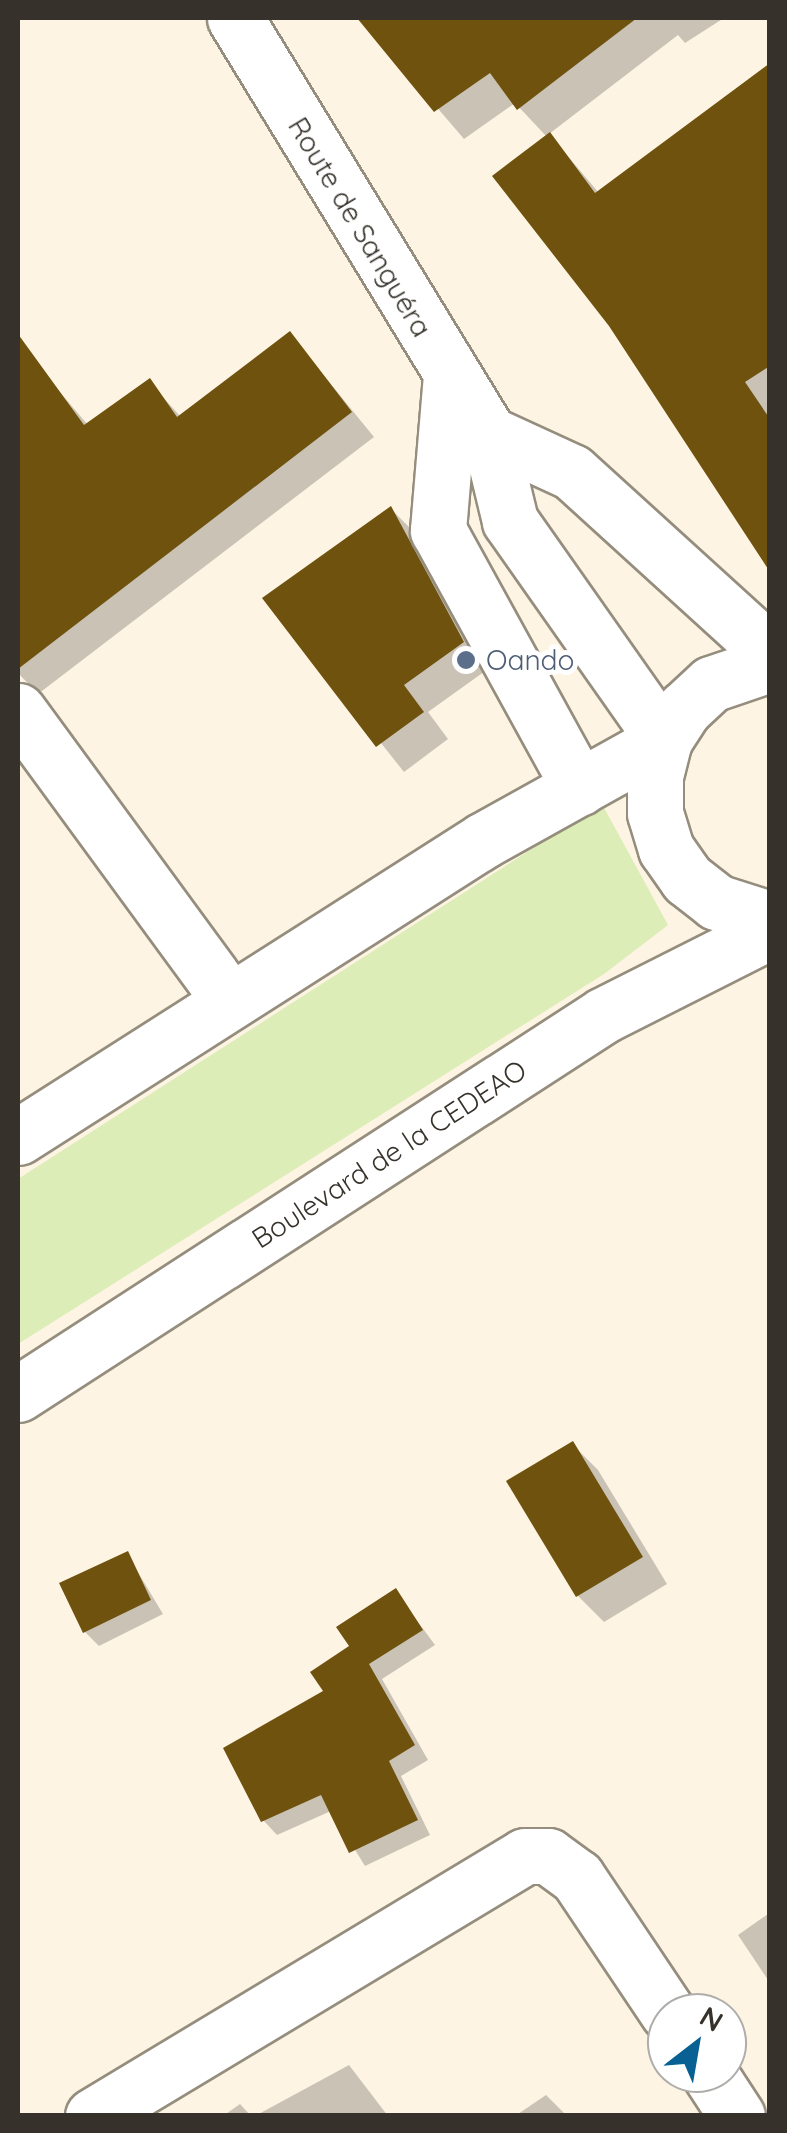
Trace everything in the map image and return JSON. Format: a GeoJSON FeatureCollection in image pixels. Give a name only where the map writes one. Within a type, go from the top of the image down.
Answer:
{"type":"FeatureCollection","features":[{"type":"Feature","properties":{"kind":"street","name":"Route de Sanguéra"},"geometry":{"type":"LineString","coordinates":[[235,18],[489,434],[510,520],[664,740]]}},
{"type":"Feature","properties":{"kind":"street"},"geometry":{"type":"LineString","coordinates":[[452,375],[438,530],[580,788]]}},
{"type":"Feature","properties":{"kind":"street"},"geometry":{"type":"LineString","coordinates":[[489,434],[572,472],[770,652]]}},
{"type":"Feature","properties":{"kind":"street"},"geometry":{"type":"LineString","coordinates":[[18,1137],[228,998],[664,740],[711,684],[770,664]]}},
{"type":"Feature","properties":{"kind":"street"},"geometry":{"type":"LineString","coordinates":[[18,711],[228,998]]}},
{"type":"Feature","properties":{"kind":"street"},"geometry":{"type":"LineString","coordinates":[[664,740],[655,813],[666,849],[688,879],[716,902],[770,919]]}},
{"type":"Feature","properties":{"kind":"street","name":"Boulevard de la CEDEAO"},"geometry":{"type":"LineString","coordinates":[[18,1394],[604,1015],[770,931]]}},
{"type":"Feature","properties":{"kind":"street"},"geometry":{"type":"LineString","coordinates":[[93,2116],[525,1856],[548,1856],[577,1877],[655,1993]]}},
{"type":"Feature","properties":{"kind":"street"},"geometry":{"type":"LineString","coordinates":[[722,2093],[737,2116]]}},
{"type":"Feature","properties":{"kind":"green space"},"geometry":{"type":"Polygon","coordinates":[[[602,804],[668,925],[604,974],[18,1344],[18,1179],[602,804]]]}},
{"type":"Feature","properties":{"kind":"building"},"geometry":{"type":"Polygon","coordinates":[[[357,18],[637,18],[517,110],[490,73],[434,112],[357,18]]]}},
{"type":"Feature","properties":{"kind":"building"},"geometry":{"type":"Polygon","coordinates":[[[770,63],[770,366],[745,382],[770,419],[770,572],[609,326],[492,176],[550,132],[595,193],[770,63]]]}},
{"type":"Feature","properties":{"kind":"building"},"geometry":{"type":"Polygon","coordinates":[[[290,331],[352,412],[18,669],[18,334],[84,425],[150,378],[177,417],[290,331]]]}},
{"type":"Feature","properties":{"kind":"building"},"geometry":{"type":"Polygon","coordinates":[[[391,506],[464,642],[404,685],[424,712],[376,747],[262,598],[391,506]]]}},
{"type":"Feature","properties":{"kind":"building"},"geometry":{"type":"Polygon","coordinates":[[[573,1441],[643,1557],[576,1597],[506,1481],[573,1441]]]}},
{"type":"Feature","properties":{"kind":"building"},"geometry":{"type":"Polygon","coordinates":[[[128,1551],[151,1600],[83,1633],[59,1583],[128,1551]]]}},
{"type":"Feature","properties":{"kind":"building"},"geometry":{"type":"Polygon","coordinates":[[[396,1588],[423,1630],[369,1664],[415,1745],[389,1761],[418,1820],[349,1853],[321,1795],[261,1822],[223,1748],[323,1691],[310,1672],[349,1646],[336,1627],[396,1588]]]}},
{"type":"Feature","properties":{"kind":"place","name":"Oando"},"geometry":{"type":"Point","coordinates":[466,660]}}]}
